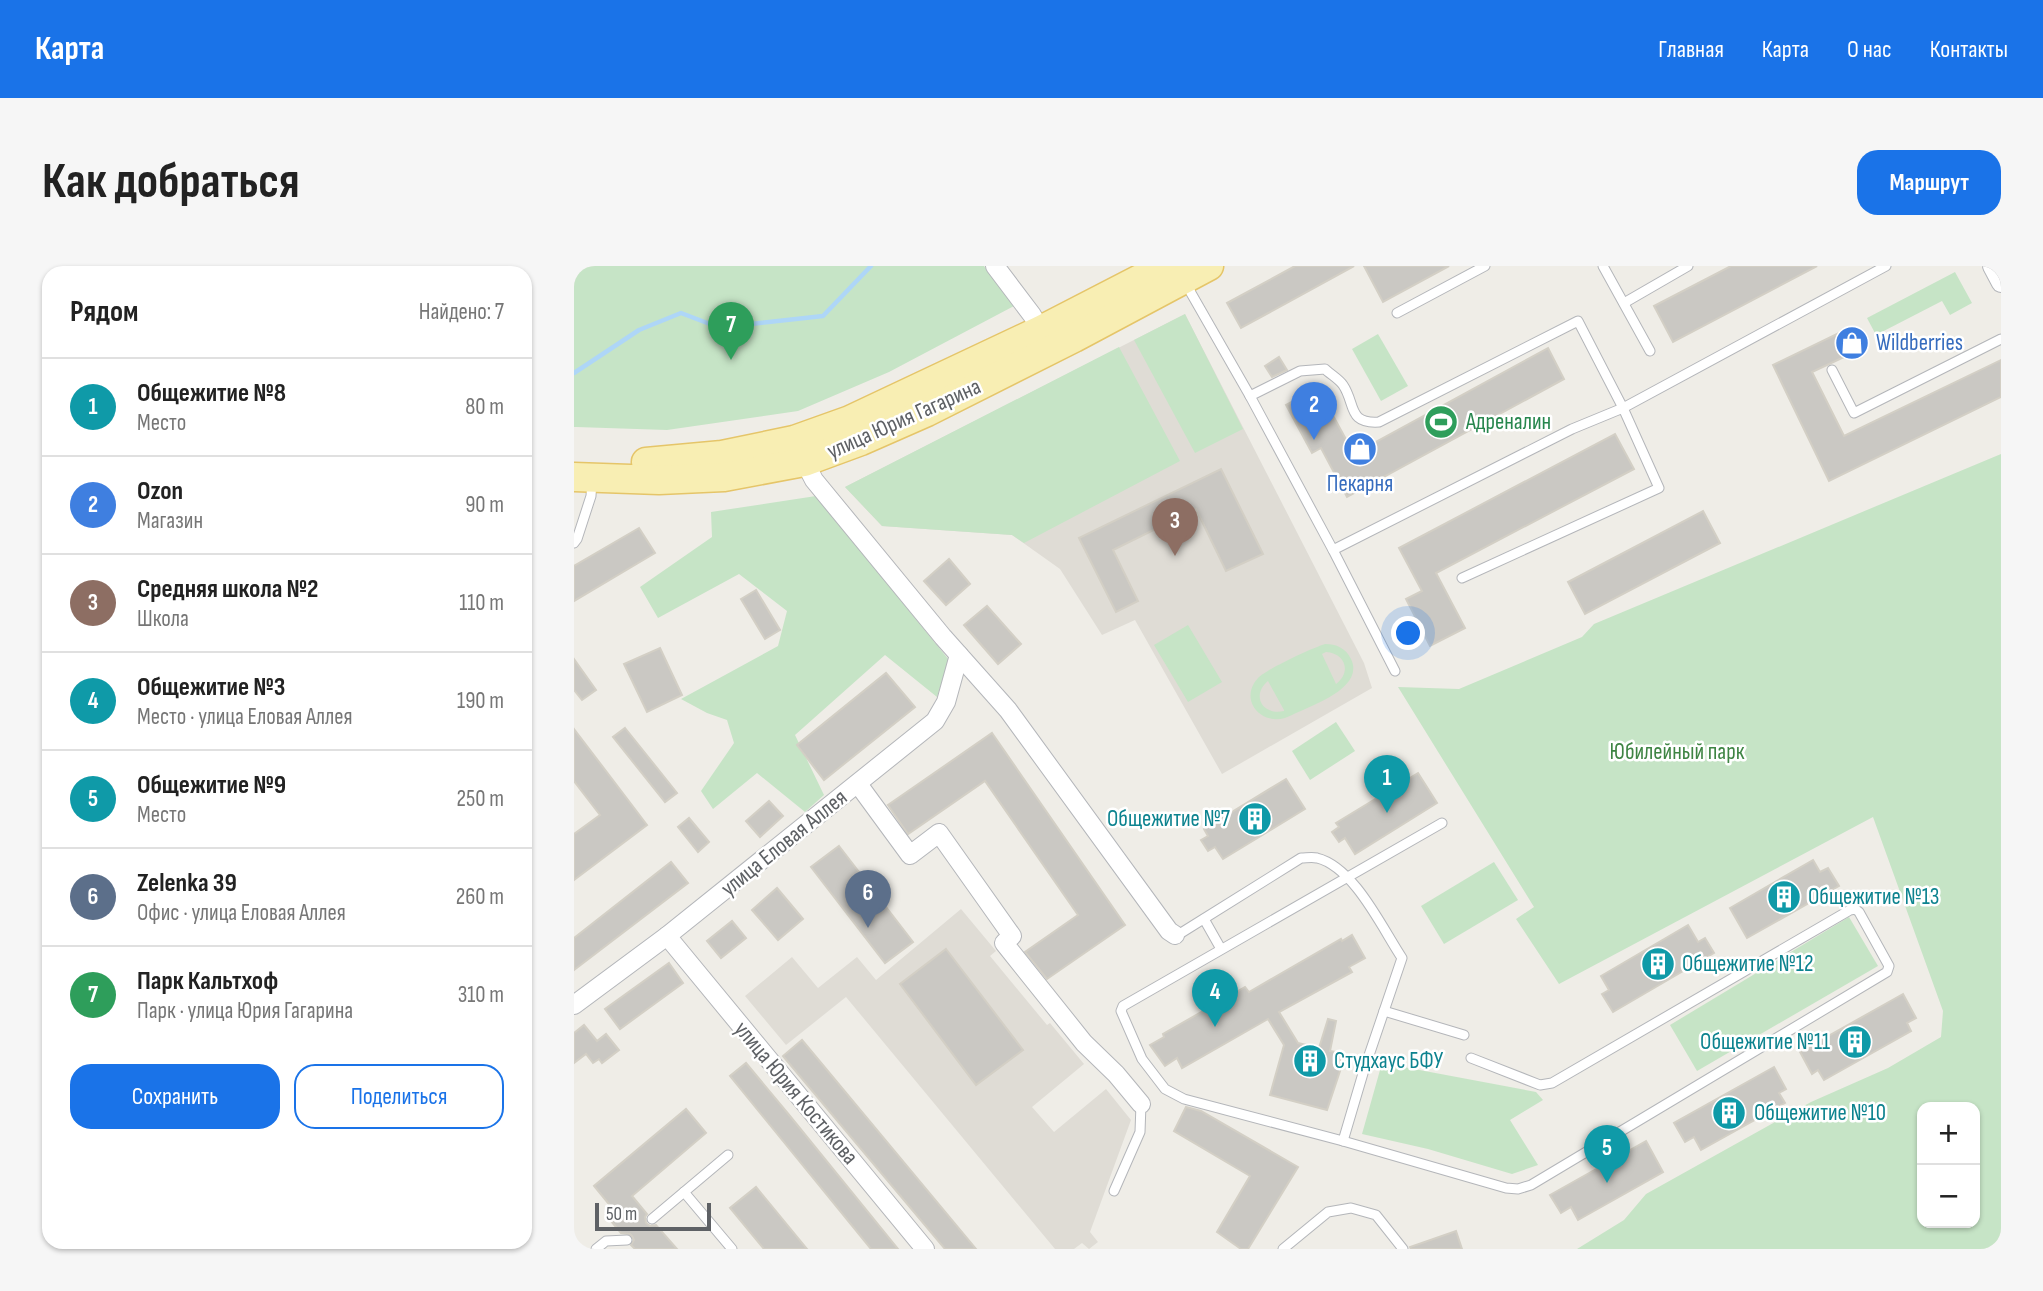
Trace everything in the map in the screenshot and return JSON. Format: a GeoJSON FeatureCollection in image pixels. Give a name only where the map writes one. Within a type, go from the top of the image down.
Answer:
{"type":"FeatureCollection","features":[{"type":"Feature","properties":{"kind":"main road","name":"улица Юрия Гагарина"},"geometry":{"type":"LineString","coordinates":[[574,458],[656,462],[799,451],[861,441],[927,412],[1046,340],[1170,271]]}},
{"type":"Feature","properties":{"kind":"main road","name":"улица Юрия Гагарина"},"geometry":{"type":"LineString","coordinates":[[1046,340],[1170,271]]}},
{"type":"Feature","properties":{"kind":"main road","name":"улица Юрия Гагарина"},"geometry":{"type":"LineString","coordinates":[[583,478],[659,480],[724,477],[799,451]]}},
{"type":"Feature","properties":{"kind":"street"},"geometry":{"type":"LineString","coordinates":[[995,266],[1046,340]]}},
{"type":"Feature","properties":{"kind":"street"},"geometry":{"type":"LineString","coordinates":[[1992,266],[2001,282]]}},
{"type":"Feature","properties":{"kind":"street"},"geometry":{"type":"LineString","coordinates":[[799,451],[814,480],[958,655],[1008,709],[1169,931],[1175,935]]}},
{"type":"Feature","properties":{"kind":"street","name":"улица Еловая Аллея"},"geometry":{"type":"LineString","coordinates":[[574,1005],[667,936],[935,721],[946,702],[958,655]]}},
{"type":"Feature","properties":{"kind":"street"},"geometry":{"type":"LineString","coordinates":[[858,784],[910,855],[939,833],[1012,936],[1004,943],[1084,1043],[1116,1074],[1141,1104]]}},
{"type":"Feature","properties":{"kind":"street","name":"улица Юрия Костикова"},"geometry":{"type":"LineString","coordinates":[[667,936],[925,1249]]}},
{"type":"Feature","properties":{"kind":"lane"},"geometry":{"type":"LineString","coordinates":[[1397,313],[1485,266]]}},
{"type":"Feature","properties":{"kind":"lane"},"geometry":{"type":"LineString","coordinates":[[1603,266],[1650,351]]}},
{"type":"Feature","properties":{"kind":"lane"},"geometry":{"type":"LineString","coordinates":[[1624,303],[1687,266]]}},
{"type":"Feature","properties":{"kind":"lane"},"geometry":{"type":"LineString","coordinates":[[1333,550],[1572,429],[1623,408],[1886,266]]}},
{"type":"Feature","properties":{"kind":"lane"},"geometry":{"type":"LineString","coordinates":[[1170,271],[1191,293],[1250,396],[1395,671]]}},
{"type":"Feature","properties":{"kind":"lane"},"geometry":{"type":"LineString","coordinates":[[1250,396],[1300,371],[1325,369],[1342,383],[1356,416],[1366,423],[1379,422],[1578,321],[1623,408],[1659,488],[1462,579]]}},
{"type":"Feature","properties":{"kind":"lane"},"geometry":{"type":"LineString","coordinates":[[1832,370],[1854,413],[2001,339]]}},
{"type":"Feature","properties":{"kind":"lane"},"geometry":{"type":"LineString","coordinates":[[574,543],[591,496],[583,478]]}},
{"type":"Feature","properties":{"kind":"lane"},"geometry":{"type":"LineString","coordinates":[[1441,823],[1123,1006],[1121,1011],[1142,1059],[1166,1089],[1184,1099],[1506,1188],[1518,1189],[1531,1185],[1887,972],[1889,966],[1859,912],[1850,910],[1552,1083],[1540,1085],[1471,1058]]}},
{"type":"Feature","properties":{"kind":"lane"},"geometry":{"type":"LineString","coordinates":[[1175,935],[1301,858],[1316,857],[1348,876],[1402,958],[1343,1141]]}},
{"type":"Feature","properties":{"kind":"lane"},"geometry":{"type":"LineString","coordinates":[[1204,919],[1221,949]]}},
{"type":"Feature","properties":{"kind":"lane"},"geometry":{"type":"LineString","coordinates":[[1384,1011],[1464,1035]]}},
{"type":"Feature","properties":{"kind":"lane"},"geometry":{"type":"LineString","coordinates":[[1114,1191],[1140,1132],[1141,1104]]}},
{"type":"Feature","properties":{"kind":"lane"},"geometry":{"type":"LineString","coordinates":[[652,1219],[728,1156]]}},
{"type":"Feature","properties":{"kind":"lane"},"geometry":{"type":"LineString","coordinates":[[684,1192],[732,1249]]}},
{"type":"Feature","properties":{"kind":"lane"},"geometry":{"type":"LineString","coordinates":[[1283,1249],[1328,1212],[1352,1208],[1376,1214],[1403,1249]]}},
{"type":"Feature","properties":{"kind":"lane"},"geometry":{"type":"LineString","coordinates":[[596,1249],[606,1241],[627,1240]]}},
{"type":"Feature","properties":{"kind":"shaded area"},"geometry":{"type":"Polygon","coordinates":[[[1185,314],[1364,663],[1372,688],[1222,774],[1135,620],[1102,635],[1060,569],[1012,535],[882,526],[845,487],[1185,314]]]}},
{"type":"Feature","properties":{"kind":"shaded area"},"geometry":{"type":"Polygon","coordinates":[[[961,909],[996,951],[990,956],[1047,1025],[1050,1023],[1084,1064],[1032,1107],[1054,1132],[1106,1089],[1131,1120],[1090,1232],[1098,1242],[1089,1249],[1082,1243],[1074,1249],[1055,1249],[846,997],[786,1045],[745,996],[792,957],[818,988],[857,957],[876,980],[961,909]]]}},
{"type":"Feature","properties":{"kind":"green space"},"geometry":{"type":"Polygon","coordinates":[[[574,266],[984,266],[1014,306],[889,372],[798,411],[667,430],[574,427],[574,266]]]}},
{"type":"Feature","properties":{"kind":"green space"},"geometry":{"type":"Polygon","coordinates":[[[1955,272],[1972,303],[1950,315],[1942,301],[1876,335],[1867,318],[1955,272]]]}},
{"type":"Feature","properties":{"kind":"green space"},"geometry":{"type":"Polygon","coordinates":[[[1185,314],[1243,429],[1195,453],[1134,340],[1185,314]]]}},
{"type":"Feature","properties":{"kind":"green space"},"geometry":{"type":"Polygon","coordinates":[[[1378,334],[1408,386],[1381,401],[1352,349],[1378,334]]]}},
{"type":"Feature","properties":{"kind":"green space"},"geometry":{"type":"Polygon","coordinates":[[[1119,347],[1180,461],[1024,543],[1012,535],[882,526],[845,487],[1119,347]]]}},
{"type":"Feature","properties":{"kind":"green space","name":"Юбилейный парк"},"geometry":{"type":"Polygon","coordinates":[[[2001,454],[2001,1249],[1577,1249],[1624,1220],[1646,1194],[1811,1102],[1888,1068],[1941,1037],[1943,1011],[1873,817],[1559,984],[1516,919],[1534,907],[1398,687],[1459,689],[1582,637],[1594,624],[2001,454]]]}},
{"type":"Feature","properties":{"kind":"green space"},"geometry":{"type":"Polygon","coordinates":[[[816,496],[949,660],[937,697],[885,655],[795,735],[824,795],[805,812],[757,773],[713,809],[701,791],[734,743],[727,720],[681,699],[778,646],[787,611],[739,574],[658,618],[640,587],[712,537],[711,512],[816,496]]]}},
{"type":"Feature","properties":{"kind":"green space"},"geometry":{"type":"Polygon","coordinates":[[[1188,625],[1222,682],[1188,702],[1154,645],[1188,625]]]}},
{"type":"Feature","properties":{"kind":"green space"},"geometry":{"type":"Polygon","coordinates":[[[1325,644],[1343,649],[1351,659],[1353,669],[1344,687],[1323,701],[1282,719],[1272,719],[1257,711],[1251,696],[1252,687],[1258,678],[1280,664],[1325,644]],[[1326,652],[1322,654],[1336,684],[1344,674],[1344,664],[1338,656],[1326,652]],[[1268,681],[1260,692],[1261,703],[1270,710],[1284,711],[1284,710],[1268,681]]]}},
{"type":"Feature","properties":{"kind":"green space"},"geometry":{"type":"Polygon","coordinates":[[[1336,722],[1355,751],[1310,780],[1292,751],[1336,722]]]}},
{"type":"Feature","properties":{"kind":"green space"},"geometry":{"type":"Polygon","coordinates":[[[1494,862],[1518,900],[1444,944],[1421,906],[1494,862]]]}},
{"type":"Feature","properties":{"kind":"green space"},"geometry":{"type":"Polygon","coordinates":[[[1849,917],[1878,966],[1697,1071],[1670,1025],[1849,917]]]}},
{"type":"Feature","properties":{"kind":"green space"},"geometry":{"type":"Polygon","coordinates":[[[1382,1063],[1536,1092],[1543,1100],[1510,1120],[1538,1165],[1512,1174],[1428,1149],[1362,1134],[1382,1063]]]}},
{"type":"Feature","properties":{"kind":"building"},"geometry":{"type":"Polygon","coordinates":[[[1295,266],[1354,266],[1241,328],[1227,303],[1295,266]]]}},
{"type":"Feature","properties":{"kind":"building"},"geometry":{"type":"Polygon","coordinates":[[[1364,266],[1449,266],[1383,302],[1364,266]]]}},
{"type":"Feature","properties":{"kind":"building"},"geometry":{"type":"Polygon","coordinates":[[[1731,266],[1817,266],[1673,342],[1654,306],[1731,266]]]}},
{"type":"Feature","properties":{"kind":"building"},"geometry":{"type":"Polygon","coordinates":[[[1841,332],[1843,335],[1851,332],[1859,350],[1812,372],[1844,436],[2001,360],[2001,397],[1829,481],[1773,365],[1841,332]]]}},
{"type":"Feature","properties":{"kind":"building"},"geometry":{"type":"Polygon","coordinates":[[[1548,348],[1564,379],[1347,497],[1321,448],[1312,453],[1286,405],[1318,388],[1354,454],[1548,348]]]}},
{"type":"Feature","properties":{"kind":"building"},"geometry":{"type":"Polygon","coordinates":[[[1279,357],[1287,370],[1272,377],[1265,366],[1279,357]]]}},
{"type":"Feature","properties":{"kind":"building"},"geometry":{"type":"Polygon","coordinates":[[[1615,434],[1634,469],[1436,573],[1465,628],[1430,646],[1406,599],[1422,591],[1399,548],[1615,434]]]}},
{"type":"Feature","properties":{"kind":"building"},"geometry":{"type":"Polygon","coordinates":[[[1221,469],[1263,554],[1226,571],[1196,509],[1113,550],[1138,601],[1116,612],[1079,538],[1221,469]]]}},
{"type":"Feature","properties":{"kind":"building"},"geometry":{"type":"Polygon","coordinates":[[[1703,511],[1720,543],[1585,614],[1568,582],[1703,511]]]}},
{"type":"Feature","properties":{"kind":"building"},"geometry":{"type":"Polygon","coordinates":[[[639,528],[655,553],[574,601],[574,566],[639,528]]]}},
{"type":"Feature","properties":{"kind":"building"},"geometry":{"type":"Polygon","coordinates":[[[949,559],[970,584],[946,605],[924,581],[949,559]]]}},
{"type":"Feature","properties":{"kind":"building"},"geometry":{"type":"Polygon","coordinates":[[[756,590],[780,630],[765,639],[741,599],[756,590]]]}},
{"type":"Feature","properties":{"kind":"building"},"geometry":{"type":"Polygon","coordinates":[[[987,606],[1021,644],[998,664],[964,625],[987,606]]]}},
{"type":"Feature","properties":{"kind":"building"},"geometry":{"type":"Polygon","coordinates":[[[660,648],[682,695],[647,712],[624,664],[660,648]]]}},
{"type":"Feature","properties":{"kind":"building"},"geometry":{"type":"Polygon","coordinates":[[[574,659],[596,690],[582,700],[574,690],[574,659]]]}},
{"type":"Feature","properties":{"kind":"building"},"geometry":{"type":"Polygon","coordinates":[[[886,673],[915,707],[824,780],[797,745],[886,673]]]}},
{"type":"Feature","properties":{"kind":"building"},"geometry":{"type":"Polygon","coordinates":[[[625,728],[677,793],[665,802],[613,737],[625,728]]]}},
{"type":"Feature","properties":{"kind":"building"},"geometry":{"type":"Polygon","coordinates":[[[574,729],[647,825],[574,880],[574,834],[600,815],[574,781],[574,729]]]}},
{"type":"Feature","properties":{"kind":"building"},"geometry":{"type":"Polygon","coordinates":[[[992,733],[1125,925],[1047,979],[1025,952],[1078,915],[985,781],[908,834],[888,805],[992,733]]]}},
{"type":"Feature","properties":{"kind":"building"},"geometry":{"type":"Polygon","coordinates":[[[1418,773],[1437,803],[1355,854],[1345,838],[1339,842],[1332,832],[1339,827],[1336,823],[1418,773]]]}},
{"type":"Feature","properties":{"kind":"building","name":"Общежитие №7"},"geometry":{"type":"Polygon","coordinates":[[[1286,779],[1305,809],[1223,859],[1215,847],[1208,851],[1201,840],[1208,836],[1204,829],[1286,779]]]}},
{"type":"Feature","properties":{"kind":"building"},"geometry":{"type":"Polygon","coordinates":[[[769,801],[783,816],[760,837],[746,821],[769,801]]]}},
{"type":"Feature","properties":{"kind":"building"},"geometry":{"type":"Polygon","coordinates":[[[689,818],[709,842],[698,852],[678,827],[689,818]]]}},
{"type":"Feature","properties":{"kind":"building"},"geometry":{"type":"Polygon","coordinates":[[[839,846],[913,942],[885,963],[811,867],[839,846]]]}},
{"type":"Feature","properties":{"kind":"building","name":"Общежитие №13"},"geometry":{"type":"Polygon","coordinates":[[[1813,860],[1820,872],[1828,868],[1839,886],[1747,938],[1730,908],[1813,860]]]}},
{"type":"Feature","properties":{"kind":"building"},"geometry":{"type":"Polygon","coordinates":[[[671,862],[688,883],[574,970],[574,938],[671,862]]]}},
{"type":"Feature","properties":{"kind":"building"},"geometry":{"type":"Polygon","coordinates":[[[777,888],[803,919],[778,940],[752,910],[777,888]]]}},
{"type":"Feature","properties":{"kind":"building"},"geometry":{"type":"Polygon","coordinates":[[[732,921],[746,938],[721,958],[707,941],[732,921]]]}},
{"type":"Feature","properties":{"kind":"building","name":"Общежитие №12"},"geometry":{"type":"Polygon","coordinates":[[[1688,925],[1698,942],[1705,938],[1714,953],[1613,1012],[1602,994],[1609,990],[1601,976],[1688,925]]]}},
{"type":"Feature","properties":{"kind":"building"},"geometry":{"type":"Polygon","coordinates":[[[1352,935],[1365,958],[1349,967],[1352,972],[1279,1012],[1298,1043],[1319,1048],[1328,1019],[1336,1021],[1330,1051],[1342,1053],[1338,1068],[1341,1068],[1327,1110],[1270,1095],[1284,1045],[1268,1019],[1182,1068],[1177,1058],[1165,1066],[1150,1045],[1164,1037],[1163,1034],[1245,987],[1249,992],[1352,935]]]}},
{"type":"Feature","properties":{"kind":"building"},"geometry":{"type":"Polygon","coordinates":[[[946,949],[1023,1050],[976,1085],[900,984],[946,949]]]}},
{"type":"Feature","properties":{"kind":"building"},"geometry":{"type":"Polygon","coordinates":[[[669,963],[683,983],[620,1029],[605,1009],[669,963]]]}},
{"type":"Feature","properties":{"kind":"building","name":"Общежитие №11"},"geometry":{"type":"Polygon","coordinates":[[[1903,994],[1916,1018],[1907,1023],[1911,1031],[1824,1080],[1818,1070],[1812,1074],[1800,1052],[1903,994]]]}},
{"type":"Feature","properties":{"kind":"building"},"geometry":{"type":"Polygon","coordinates":[[[584,1025],[597,1041],[606,1034],[619,1050],[602,1063],[599,1059],[593,1063],[586,1054],[574,1063],[574,1033],[584,1025]]]}},
{"type":"Feature","properties":{"kind":"building"},"geometry":{"type":"Polygon","coordinates":[[[802,1040],[976,1249],[945,1249],[783,1056],[802,1040]]]}},
{"type":"Feature","properties":{"kind":"building"},"geometry":{"type":"Polygon","coordinates":[[[746,1063],[898,1249],[871,1249],[730,1076],[746,1063]]]}},
{"type":"Feature","properties":{"kind":"building","name":"Общежитие №10"},"geometry":{"type":"Polygon","coordinates":[[[1774,1067],[1786,1089],[1779,1093],[1785,1103],[1701,1150],[1694,1137],[1685,1142],[1674,1123],[1774,1067]]]}},
{"type":"Feature","properties":{"kind":"building"},"geometry":{"type":"Polygon","coordinates":[[[1186,1107],[1201,1111],[1298,1167],[1248,1249],[1241,1249],[1217,1232],[1250,1176],[1174,1131],[1186,1107]]]}},
{"type":"Feature","properties":{"kind":"building"},"geometry":{"type":"Polygon","coordinates":[[[686,1109],[706,1133],[632,1196],[647,1214],[646,1223],[650,1226],[656,1225],[677,1249],[635,1249],[631,1245],[634,1240],[632,1236],[621,1233],[606,1215],[613,1209],[594,1186],[686,1109]]]}},
{"type":"Feature","properties":{"kind":"building"},"geometry":{"type":"Polygon","coordinates":[[[1646,1141],[1663,1172],[1578,1220],[1571,1207],[1561,1213],[1550,1195],[1646,1141]]]}},
{"type":"Feature","properties":{"kind":"building"},"geometry":{"type":"Polygon","coordinates":[[[756,1187],[807,1249],[764,1249],[730,1208],[756,1187]]]}},
{"type":"Feature","properties":{"kind":"building"},"geometry":{"type":"Polygon","coordinates":[[[1456,1231],[1462,1249],[1410,1247],[1456,1231]]]}},
{"type":"Feature","properties":{"kind":"waterway"},"geometry":{"type":"LineString","coordinates":[[574,373],[639,330],[681,313],[723,329],[823,316],[871,266]]}},
{"type":"Feature","properties":{"kind":"place","name":"Wildberries"},"geometry":{"type":"Point","coordinates":[1852,343]}},
{"type":"Feature","properties":{"kind":"place","name":"Парк Кальтхоф"},"geometry":{"type":"Point","coordinates":[731,360]}},
{"type":"Feature","properties":{"kind":"place","name":"Адреналин"},"geometry":{"type":"Point","coordinates":[1441,422]}},
{"type":"Feature","properties":{"kind":"place","name":"Ozon"},"geometry":{"type":"Point","coordinates":[1314,440]}},
{"type":"Feature","properties":{"kind":"place","name":"Пекарня"},"geometry":{"type":"Point","coordinates":[1360,449]}},
{"type":"Feature","properties":{"kind":"place","name":"Средняя школа №2"},"geometry":{"type":"Point","coordinates":[1175,556]}},
{"type":"Feature","properties":{"kind":"place","name":"Общежитие №8"},"geometry":{"type":"Point","coordinates":[1387,813]}},
{"type":"Feature","properties":{"kind":"place","name":"Общежитие №7"},"geometry":{"type":"Point","coordinates":[1255,819]}},
{"type":"Feature","properties":{"kind":"place","name":"Общежитие №13"},"geometry":{"type":"Point","coordinates":[1784,897]}},
{"type":"Feature","properties":{"kind":"place","name":"Zelenka 39"},"geometry":{"type":"Point","coordinates":[868,928]}},
{"type":"Feature","properties":{"kind":"place","name":"Общежитие №12"},"geometry":{"type":"Point","coordinates":[1658,964]}},
{"type":"Feature","properties":{"kind":"place","name":"Общежитие №3"},"geometry":{"type":"Point","coordinates":[1215,1027]}},
{"type":"Feature","properties":{"kind":"place","name":"Общежитие №11"},"geometry":{"type":"Point","coordinates":[1855,1042]}},
{"type":"Feature","properties":{"kind":"place","name":"Студхаус БФУ"},"geometry":{"type":"Point","coordinates":[1310,1061]}},
{"type":"Feature","properties":{"kind":"place","name":"Общежитие №10"},"geometry":{"type":"Point","coordinates":[1729,1113]}},
{"type":"Feature","properties":{"kind":"place","name":"Общежитие №9"},"geometry":{"type":"Point","coordinates":[1607,1183]}}]}
